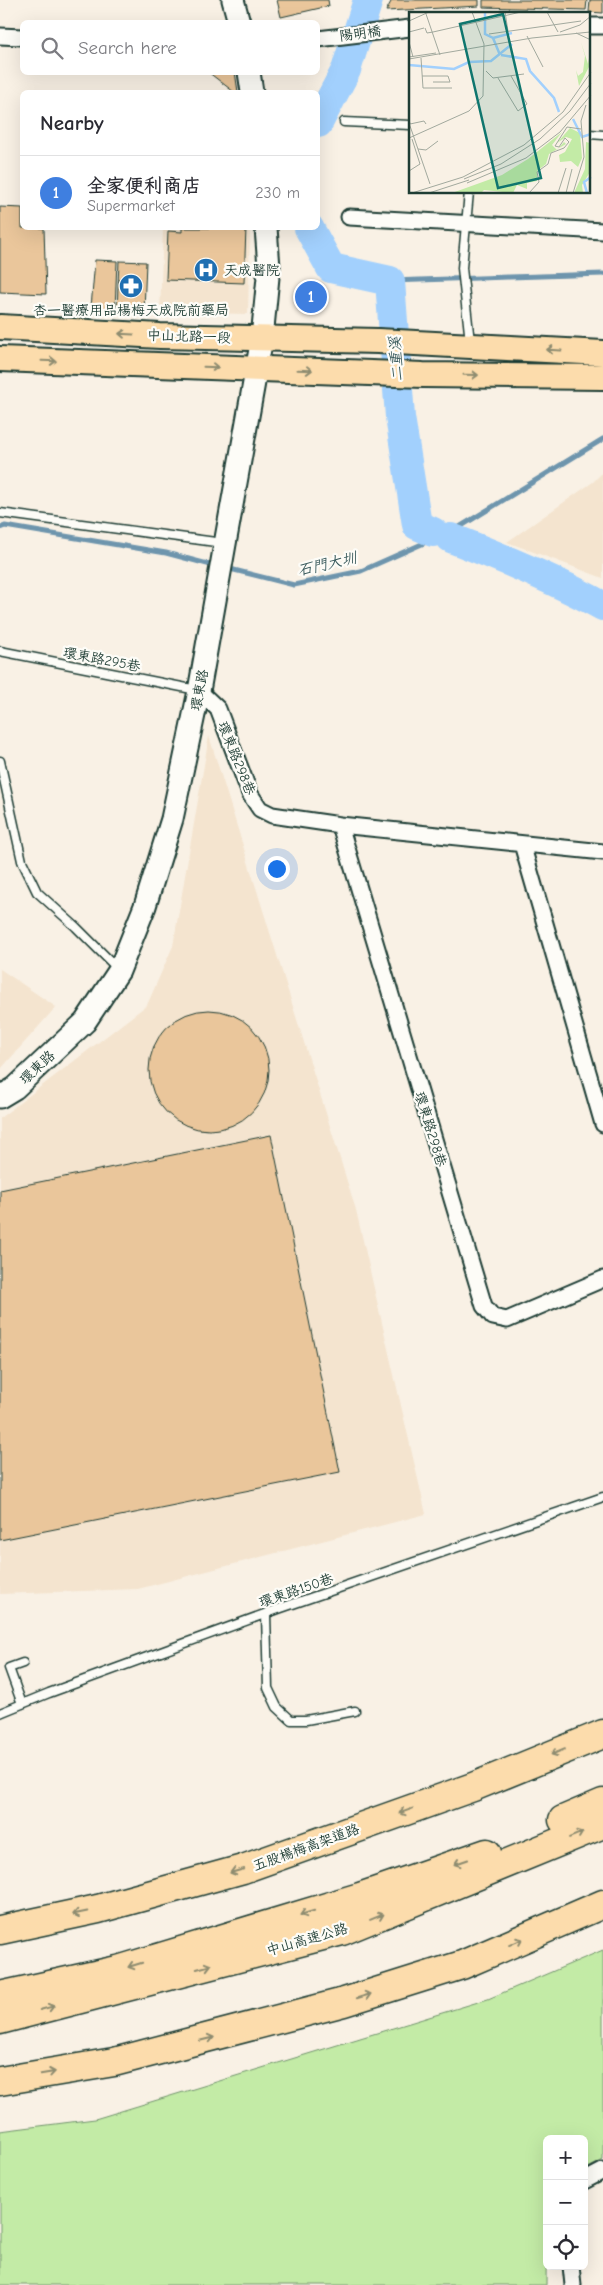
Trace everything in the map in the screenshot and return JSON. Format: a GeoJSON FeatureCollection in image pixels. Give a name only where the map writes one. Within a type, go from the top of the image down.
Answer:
{"type":"FeatureCollection","features":[{"type":"Feature","properties":{"kind":"highway","name":"五股楊梅高架道路"},"geometry":{"type":"LineString","coordinates":[[0,1930],[98,1909],[243,1869],[473,1787],[603,1734]]}},
{"type":"Feature","properties":{"kind":"highway","name":"中山高速公路"},"geometry":{"type":"LineString","coordinates":[[0,1996],[118,1970],[360,1897],[506,1846],[603,1803]]}},
{"type":"Feature","properties":{"kind":"highway","name":"中山高速公路"},"geometry":{"type":"LineString","coordinates":[[0,2020],[342,1931],[603,1824]]}},
{"type":"Feature","properties":{"kind":"highway"},"geometry":{"type":"LineString","coordinates":[[0,2081],[114,2062],[344,2002],[462,1966],[603,1904]]}},
{"type":"Feature","properties":{"kind":"main road","name":"中山北路一段"},"geometry":{"type":"LineString","coordinates":[[0,328],[160,336],[378,341],[471,346]]}},
{"type":"Feature","properties":{"kind":"main road"},"geometry":{"type":"LineString","coordinates":[[471,346],[603,353]]}},
{"type":"Feature","properties":{"kind":"main road"},"geometry":{"type":"LineString","coordinates":[[0,359],[422,375],[603,377]]}},
{"type":"Feature","properties":{"kind":"street"},"geometry":{"type":"LineString","coordinates":[[233,0],[238,20]]}},
{"type":"Feature","properties":{"kind":"street"},"geometry":{"type":"LineString","coordinates":[[590,26],[603,26]]}},
{"type":"Feature","properties":{"kind":"street","name":"陽明橋"},"geometry":{"type":"LineString","coordinates":[[324,38],[409,28]]}},
{"type":"Feature","properties":{"kind":"street"},"geometry":{"type":"LineString","coordinates":[[0,36],[20,37]]}},
{"type":"Feature","properties":{"kind":"street"},"geometry":{"type":"LineString","coordinates":[[249,75],[252,90]]}},
{"type":"Feature","properties":{"kind":"street"},"geometry":{"type":"LineString","coordinates":[[349,217],[603,231]]}},
{"type":"Feature","properties":{"kind":"street","name":"環東路"},"geometry":{"type":"LineString","coordinates":[[0,1097],[15,1088],[85,1022],[119,971],[145,906],[172,819],[199,691],[262,338],[269,267],[266,230]]}},
{"type":"Feature","properties":{"kind":"street","name":"環東路298巷"},"geometry":{"type":"LineString","coordinates":[[199,691],[218,709],[250,794],[260,809],[272,815],[340,825],[603,852]]}},
{"type":"Feature","properties":{"kind":"street","name":"環東路298巷"},"geometry":{"type":"LineString","coordinates":[[340,825],[484,1306],[493,1317],[507,1320],[603,1279]]}},
{"type":"Feature","properties":{"kind":"street"},"geometry":{"type":"LineString","coordinates":[[522,844],[603,1124]]}},
{"type":"Feature","properties":{"kind":"street"},"geometry":{"type":"LineString","coordinates":[[586,2180],[603,2171]]}},
{"type":"Feature","properties":{"kind":"street"},"geometry":{"type":"LineString","coordinates":[[571,2270],[573,2285]]}},
{"type":"Feature","properties":{"kind":"lane"},"geometry":{"type":"LineString","coordinates":[[344,122],[409,125]]}},
{"type":"Feature","properties":{"kind":"lane"},"geometry":{"type":"LineString","coordinates":[[590,134],[603,135]]}},
{"type":"Feature","properties":{"kind":"lane"},"geometry":{"type":"LineString","coordinates":[[469,194],[462,268],[471,346]]}},
{"type":"Feature","properties":{"kind":"lane"},"geometry":{"type":"LineString","coordinates":[[0,513],[224,550]]}},
{"type":"Feature","properties":{"kind":"lane","name":"環東路295巷"},"geometry":{"type":"LineString","coordinates":[[0,651],[199,691]]}},
{"type":"Feature","properties":{"kind":"lane"},"geometry":{"type":"LineString","coordinates":[[0,761],[22,861],[37,892],[76,926],[119,971]]}},
{"type":"Feature","properties":{"kind":"lane","name":"環東路150巷"},"geometry":{"type":"LineString","coordinates":[[0,1713],[266,1614],[603,1497]]}},
{"type":"Feature","properties":{"kind":"lane"},"geometry":{"type":"LineString","coordinates":[[266,1614],[268,1688],[277,1706],[291,1720],[306,1720],[355,1711]]}},
{"type":"Feature","properties":{"kind":"lane"},"geometry":{"type":"LineString","coordinates":[[22,1704],[9,1668],[23,1663]]}},
{"type":"Feature","properties":{"kind":"shaded area","name":"天成醫院"},"geometry":{"type":"Polygon","coordinates":[[[163,230],[250,230],[248,314],[160,312],[163,230]]]}},
{"type":"Feature","properties":{"kind":"shaded area"},"geometry":{"type":"Polygon","coordinates":[[[603,472],[603,578],[507,542],[593,482],[603,472]]]}},
{"type":"Feature","properties":{"kind":"shaded area"},"geometry":{"type":"Polygon","coordinates":[[[209,736],[356,1210],[426,1514],[138,1589],[0,1594],[0,1118],[147,1005],[173,946],[209,736]]]}},
{"type":"Feature","properties":{"kind":"shaded area"},"geometry":{"type":"Polygon","coordinates":[[[0,969],[56,1007],[0,1070],[0,969]]]}},
{"type":"Feature","properties":{"kind":"green space"},"geometry":{"type":"Polygon","coordinates":[[[603,1950],[603,2160],[588,2168],[588,2135],[543,2135],[543,2270],[546,2270],[546,2285],[0,2285],[0,2131],[95,2119],[488,1999],[603,1950]]]}},
{"type":"Feature","properties":{"kind":"building"},"geometry":{"type":"Polygon","coordinates":[[[277,0],[328,0],[329,6],[281,17],[277,0]]]}},
{"type":"Feature","properties":{"kind":"building"},"geometry":{"type":"Polygon","coordinates":[[[392,0],[479,0],[479,6],[386,11],[392,0]]]}},
{"type":"Feature","properties":{"kind":"building"},"geometry":{"type":"Polygon","coordinates":[[[483,0],[587,0],[586,10],[483,7],[483,0]]]}},
{"type":"Feature","properties":{"kind":"building"},"geometry":{"type":"Polygon","coordinates":[[[590,0],[603,0],[603,13],[589,12],[590,0]]]}},
{"type":"Feature","properties":{"kind":"building"},"geometry":{"type":"Polygon","coordinates":[[[212,75],[235,75],[238,90],[231,90],[212,75]]]}},
{"type":"Feature","properties":{"kind":"building"},"geometry":{"type":"Polygon","coordinates":[[[0,207],[20,208],[20,230],[44,230],[46,294],[0,292],[0,207]]]}},
{"type":"Feature","properties":{"kind":"building","name":"天成醫院"},"geometry":{"type":"Polygon","coordinates":[[[182,230],[246,230],[244,283],[166,280],[168,231],[182,232],[182,230]]]}},
{"type":"Feature","properties":{"kind":"building"},"geometry":{"type":"Polygon","coordinates":[[[95,260],[117,261],[115,309],[91,308],[95,260]]]}},
{"type":"Feature","properties":{"kind":"building","name":"杏一醫療用品楊梅天成院前藥局"},"geometry":{"type":"Polygon","coordinates":[[[119,261],[146,262],[144,311],[117,310],[119,261]]]}},
{"type":"Feature","properties":{"kind":"building"},"geometry":{"type":"Polygon","coordinates":[[[209,1010],[232,1014],[252,1027],[265,1047],[269,1070],[265,1093],[252,1113],[232,1126],[209,1130],[186,1126],[166,1113],[153,1093],[149,1070],[153,1047],[166,1027],[186,1014],[209,1010]]]}},
{"type":"Feature","properties":{"kind":"building"},"geometry":{"type":"Polygon","coordinates":[[[271,1135],[340,1472],[0,1540],[0,1190],[271,1135]]]}},
{"type":"Feature","properties":{"kind":"waterway","name":"二重溪"},"geometry":{"type":"LineString","coordinates":[[320,119],[346,70],[368,0]]}},
{"type":"Feature","properties":{"kind":"waterway","name":"二重溪"},"geometry":{"type":"LineString","coordinates":[[310,230],[331,268],[390,281],[400,417],[417,525],[433,532]]}},
{"type":"Feature","properties":{"kind":"waterway"},"geometry":{"type":"LineString","coordinates":[[390,281],[603,274]]}},
{"type":"Feature","properties":{"kind":"waterway","name":"石門大圳"},"geometry":{"type":"LineString","coordinates":[[226,568],[294,585],[361,571],[458,528],[603,439]]}},
{"type":"Feature","properties":{"kind":"waterway","name":"石門大圳"},"geometry":{"type":"LineString","coordinates":[[0,528],[5,526],[166,553],[215,566]]}},
{"type":"Feature","properties":{"kind":"waterway","name":"二重溪"},"geometry":{"type":"LineString","coordinates":[[451,538],[528,569],[603,606]]}},
{"type":"Feature","properties":{"kind":"place","name":"天成醫院"},"geometry":{"type":"Point","coordinates":[206,270]}},
{"type":"Feature","properties":{"kind":"place","name":"杏一醫療用品楊梅天成院前藥局"},"geometry":{"type":"Point","coordinates":[131,286]}},
{"type":"Feature","properties":{"kind":"place","name":"全家便利商店"},"geometry":{"type":"Point","coordinates":[311,297]}}]}
